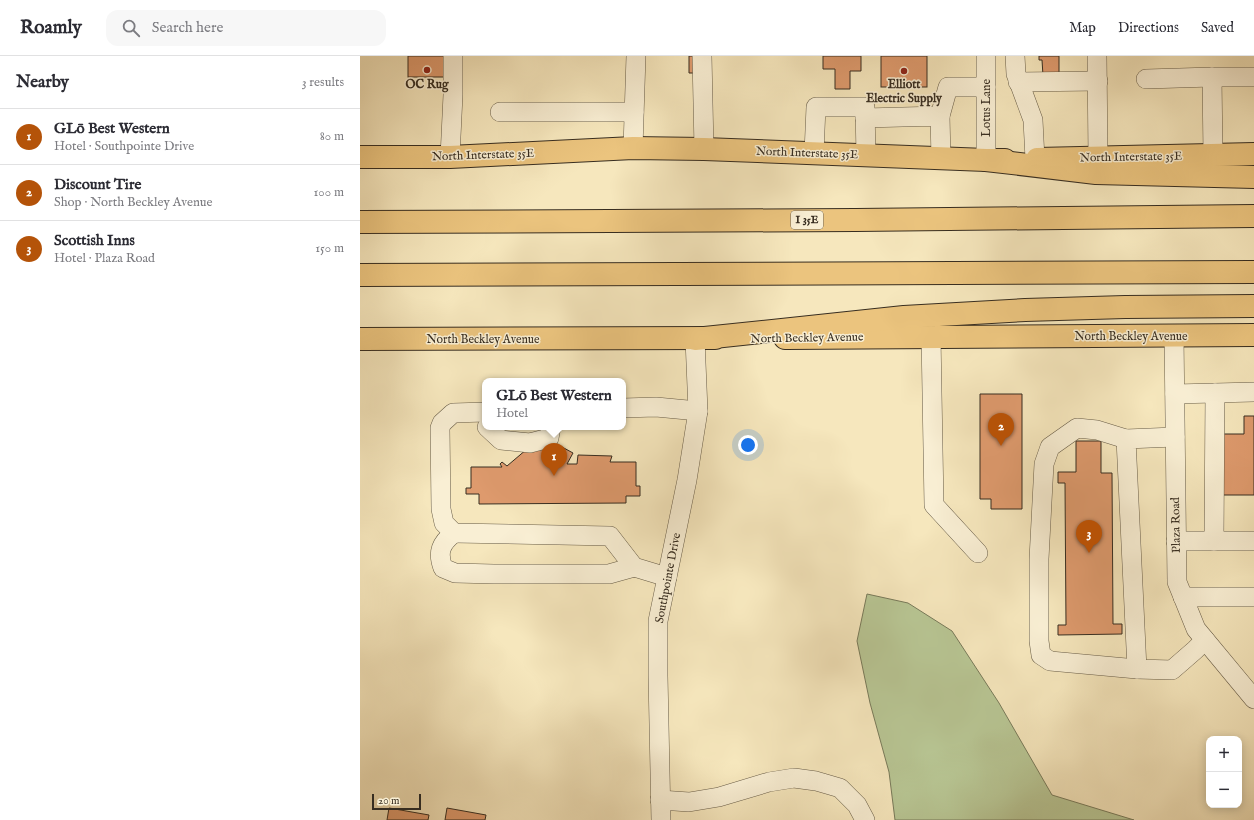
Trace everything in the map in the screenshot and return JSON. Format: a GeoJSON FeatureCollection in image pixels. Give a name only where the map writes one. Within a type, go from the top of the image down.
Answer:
{"type":"FeatureCollection","features":[{"type":"Feature","properties":{"kind":"main road","name":"North Interstate 35E"},"geometry":{"type":"LineString","coordinates":[[360,157],[450,157],[633,148],[704,149],[986,160],[1254,154]]}},
{"type":"Feature","properties":{"kind":"main road"},"geometry":{"type":"LineString","coordinates":[[986,160],[1096,173],[1254,177]]}},
{"type":"Feature","properties":{"kind":"main road","name":"I 35E"},"geometry":{"type":"LineString","coordinates":[[360,222],[864,220],[1254,216]]}},
{"type":"Feature","properties":{"kind":"main road"},"geometry":{"type":"LineString","coordinates":[[360,275],[1254,272]]}},
{"type":"Feature","properties":{"kind":"main road"},"geometry":{"type":"LineString","coordinates":[[695,338],[920,316],[1025,310],[1254,306]]}},
{"type":"Feature","properties":{"kind":"main road","name":"North Beckley Avenue"},"geometry":{"type":"LineString","coordinates":[[360,339],[1254,336]]}},
{"type":"Feature","properties":{"kind":"street"},"geometry":{"type":"LineString","coordinates":[[450,157],[453,56]]}},
{"type":"Feature","properties":{"kind":"street"},"geometry":{"type":"LineString","coordinates":[[633,148],[636,56]]}},
{"type":"Feature","properties":{"kind":"street"},"geometry":{"type":"LineString","coordinates":[[702,56],[704,149]]}},
{"type":"Feature","properties":{"kind":"street","name":"Lotus Lane"},"geometry":{"type":"LineString","coordinates":[[986,56],[986,160]]}},
{"type":"Feature","properties":{"kind":"street"},"geometry":{"type":"LineString","coordinates":[[1015,56],[1018,82],[1033,120],[1036,159]]}},
{"type":"Feature","properties":{"kind":"street"},"geometry":{"type":"LineString","coordinates":[[1097,56],[1098,158]]}},
{"type":"Feature","properties":{"kind":"street"},"geometry":{"type":"LineString","coordinates":[[1212,76],[1213,155]]}},
{"type":"Feature","properties":{"kind":"street"},"geometry":{"type":"LineString","coordinates":[[1146,79],[1212,76],[1254,77]]}},
{"type":"Feature","properties":{"kind":"street"},"geometry":{"type":"LineString","coordinates":[[1018,82],[1098,81]]}},
{"type":"Feature","properties":{"kind":"street"},"geometry":{"type":"LineString","coordinates":[[941,159],[940,116],[948,87],[986,87]]}},
{"type":"Feature","properties":{"kind":"street"},"geometry":{"type":"LineString","coordinates":[[814,153],[816,107],[865,107],[866,156]]}},
{"type":"Feature","properties":{"kind":"street"},"geometry":{"type":"LineString","coordinates":[[500,112],[634,112]]}},
{"type":"Feature","properties":{"kind":"street"},"geometry":{"type":"LineString","coordinates":[[865,118],[940,116]]}},
{"type":"Feature","properties":{"kind":"street"},"geometry":{"type":"LineString","coordinates":[[931,336],[934,505],[978,552]]}},
{"type":"Feature","properties":{"kind":"street","name":"Plaza Road"},"geometry":{"type":"LineString","coordinates":[[1174,336],[1177,582],[1196,629],[1252,694]]}},
{"type":"Feature","properties":{"kind":"street","name":"Southpointe Drive"},"geometry":{"type":"LineString","coordinates":[[661,820],[658,621],[687,480],[698,411],[695,338]]}},
{"type":"Feature","properties":{"kind":"street"},"geometry":{"type":"LineString","coordinates":[[1175,394],[1254,392]]}},
{"type":"Feature","properties":{"kind":"street"},"geometry":{"type":"LineString","coordinates":[[1214,542],[1215,393]]}},
{"type":"Feature","properties":{"kind":"street"},"geometry":{"type":"LineString","coordinates":[[626,408],[656,407],[698,411]]}},
{"type":"Feature","properties":{"kind":"street"},"geometry":{"type":"LineString","coordinates":[[454,533],[444,523],[441,509],[440,428],[442,423],[453,414],[482,419]]}},
{"type":"Feature","properties":{"kind":"street"},"geometry":{"type":"LineString","coordinates":[[1175,437],[1126,439],[1096,430],[1077,428],[1050,447],[1044,464],[1039,558],[1039,641],[1041,655],[1050,661],[1137,669],[1172,670],[1205,640]]}},
{"type":"Feature","properties":{"kind":"street"},"geometry":{"type":"LineString","coordinates":[[492,430],[501,440],[530,443],[549,438],[550,430]]}},
{"type":"Feature","properties":{"kind":"street"},"geometry":{"type":"LineString","coordinates":[[1126,439],[1137,669]]}},
{"type":"Feature","properties":{"kind":"street"},"geometry":{"type":"LineString","coordinates":[[634,567],[610,536],[454,533],[445,540],[440,550],[440,559],[443,568],[455,573],[609,574],[634,567],[667,577]]}},
{"type":"Feature","properties":{"kind":"street"},"geometry":{"type":"LineString","coordinates":[[1176,542],[1254,542]]}},
{"type":"Feature","properties":{"kind":"street"},"geometry":{"type":"LineString","coordinates":[[1183,597],[1254,598]]}},
{"type":"Feature","properties":{"kind":"street"},"geometry":{"type":"LineString","coordinates":[[660,800],[689,802],[719,797],[769,782],[794,778],[816,781],[840,788],[857,805],[865,820]]}},
{"type":"Feature","properties":{"kind":"green space"},"geometry":{"type":"Polygon","coordinates":[[[867,594],[908,603],[952,631],[999,703],[1052,795],[1134,820],[895,820],[889,772],[870,703],[857,641],[867,594]]]}},
{"type":"Feature","properties":{"kind":"building"},"geometry":{"type":"Polygon","coordinates":[[[408,56],[446,56],[446,77],[408,77],[408,56]]]}},
{"type":"Feature","properties":{"kind":"building"},"geometry":{"type":"Polygon","coordinates":[[[689,56],[710,56],[709,73],[689,73],[689,56]]]}},
{"type":"Feature","properties":{"kind":"building"},"geometry":{"type":"Polygon","coordinates":[[[823,56],[861,56],[861,71],[850,71],[850,89],[835,89],[835,69],[823,69],[823,56]]]}},
{"type":"Feature","properties":{"kind":"building","name":"Elliott Electric Supply"},"geometry":{"type":"Polygon","coordinates":[[[881,56],[927,56],[927,87],[881,87],[881,56]]]}},
{"type":"Feature","properties":{"kind":"building"},"geometry":{"type":"Polygon","coordinates":[[[1039,56],[1059,56],[1059,76],[1043,76],[1042,60],[1039,60],[1039,56]]]}},
{"type":"Feature","properties":{"kind":"building"},"geometry":{"type":"Polygon","coordinates":[[[980,394],[1022,394],[1022,509],[991,509],[991,499],[980,499],[980,394]]]}},
{"type":"Feature","properties":{"kind":"building"},"geometry":{"type":"Polygon","coordinates":[[[1244,416],[1254,416],[1254,495],[1223,495],[1223,434],[1244,434],[1244,416]]]}},
{"type":"Feature","properties":{"kind":"building"},"geometry":{"type":"Polygon","coordinates":[[[1076,441],[1101,441],[1101,473],[1112,473],[1113,624],[1122,624],[1122,634],[1058,635],[1058,625],[1066,625],[1065,483],[1058,483],[1058,472],[1076,472],[1076,441]]]}},
{"type":"Feature","properties":{"kind":"building"},"geometry":{"type":"Polygon","coordinates":[[[538,447],[562,447],[573,453],[567,464],[577,464],[578,455],[612,456],[610,462],[636,462],[636,486],[640,486],[640,496],[626,496],[626,503],[479,504],[479,494],[466,494],[466,488],[471,488],[471,467],[502,467],[500,464],[502,462],[507,466],[527,449],[538,447]]]}},
{"type":"Feature","properties":{"kind":"building"},"geometry":{"type":"Polygon","coordinates":[[[389,808],[429,815],[428,820],[387,820],[389,808]]]}},
{"type":"Feature","properties":{"kind":"building"},"geometry":{"type":"Polygon","coordinates":[[[447,808],[486,815],[485,820],[445,820],[447,808]]]}},
{"type":"Feature","properties":{"kind":"place","name":"OC Rug"},"geometry":{"type":"Point","coordinates":[427,70]}},
{"type":"Feature","properties":{"kind":"place","name":"Elliott Electric Supply"},"geometry":{"type":"Point","coordinates":[904,71]}},
{"type":"Feature","properties":{"kind":"place","name":"Discount Tire"},"geometry":{"type":"Point","coordinates":[1001,446]}},
{"type":"Feature","properties":{"kind":"place","name":"GLō Best Western"},"geometry":{"type":"Point","coordinates":[554,476]}},
{"type":"Feature","properties":{"kind":"place","name":"Scottish Inns"},"geometry":{"type":"Point","coordinates":[1089,553]}}]}
